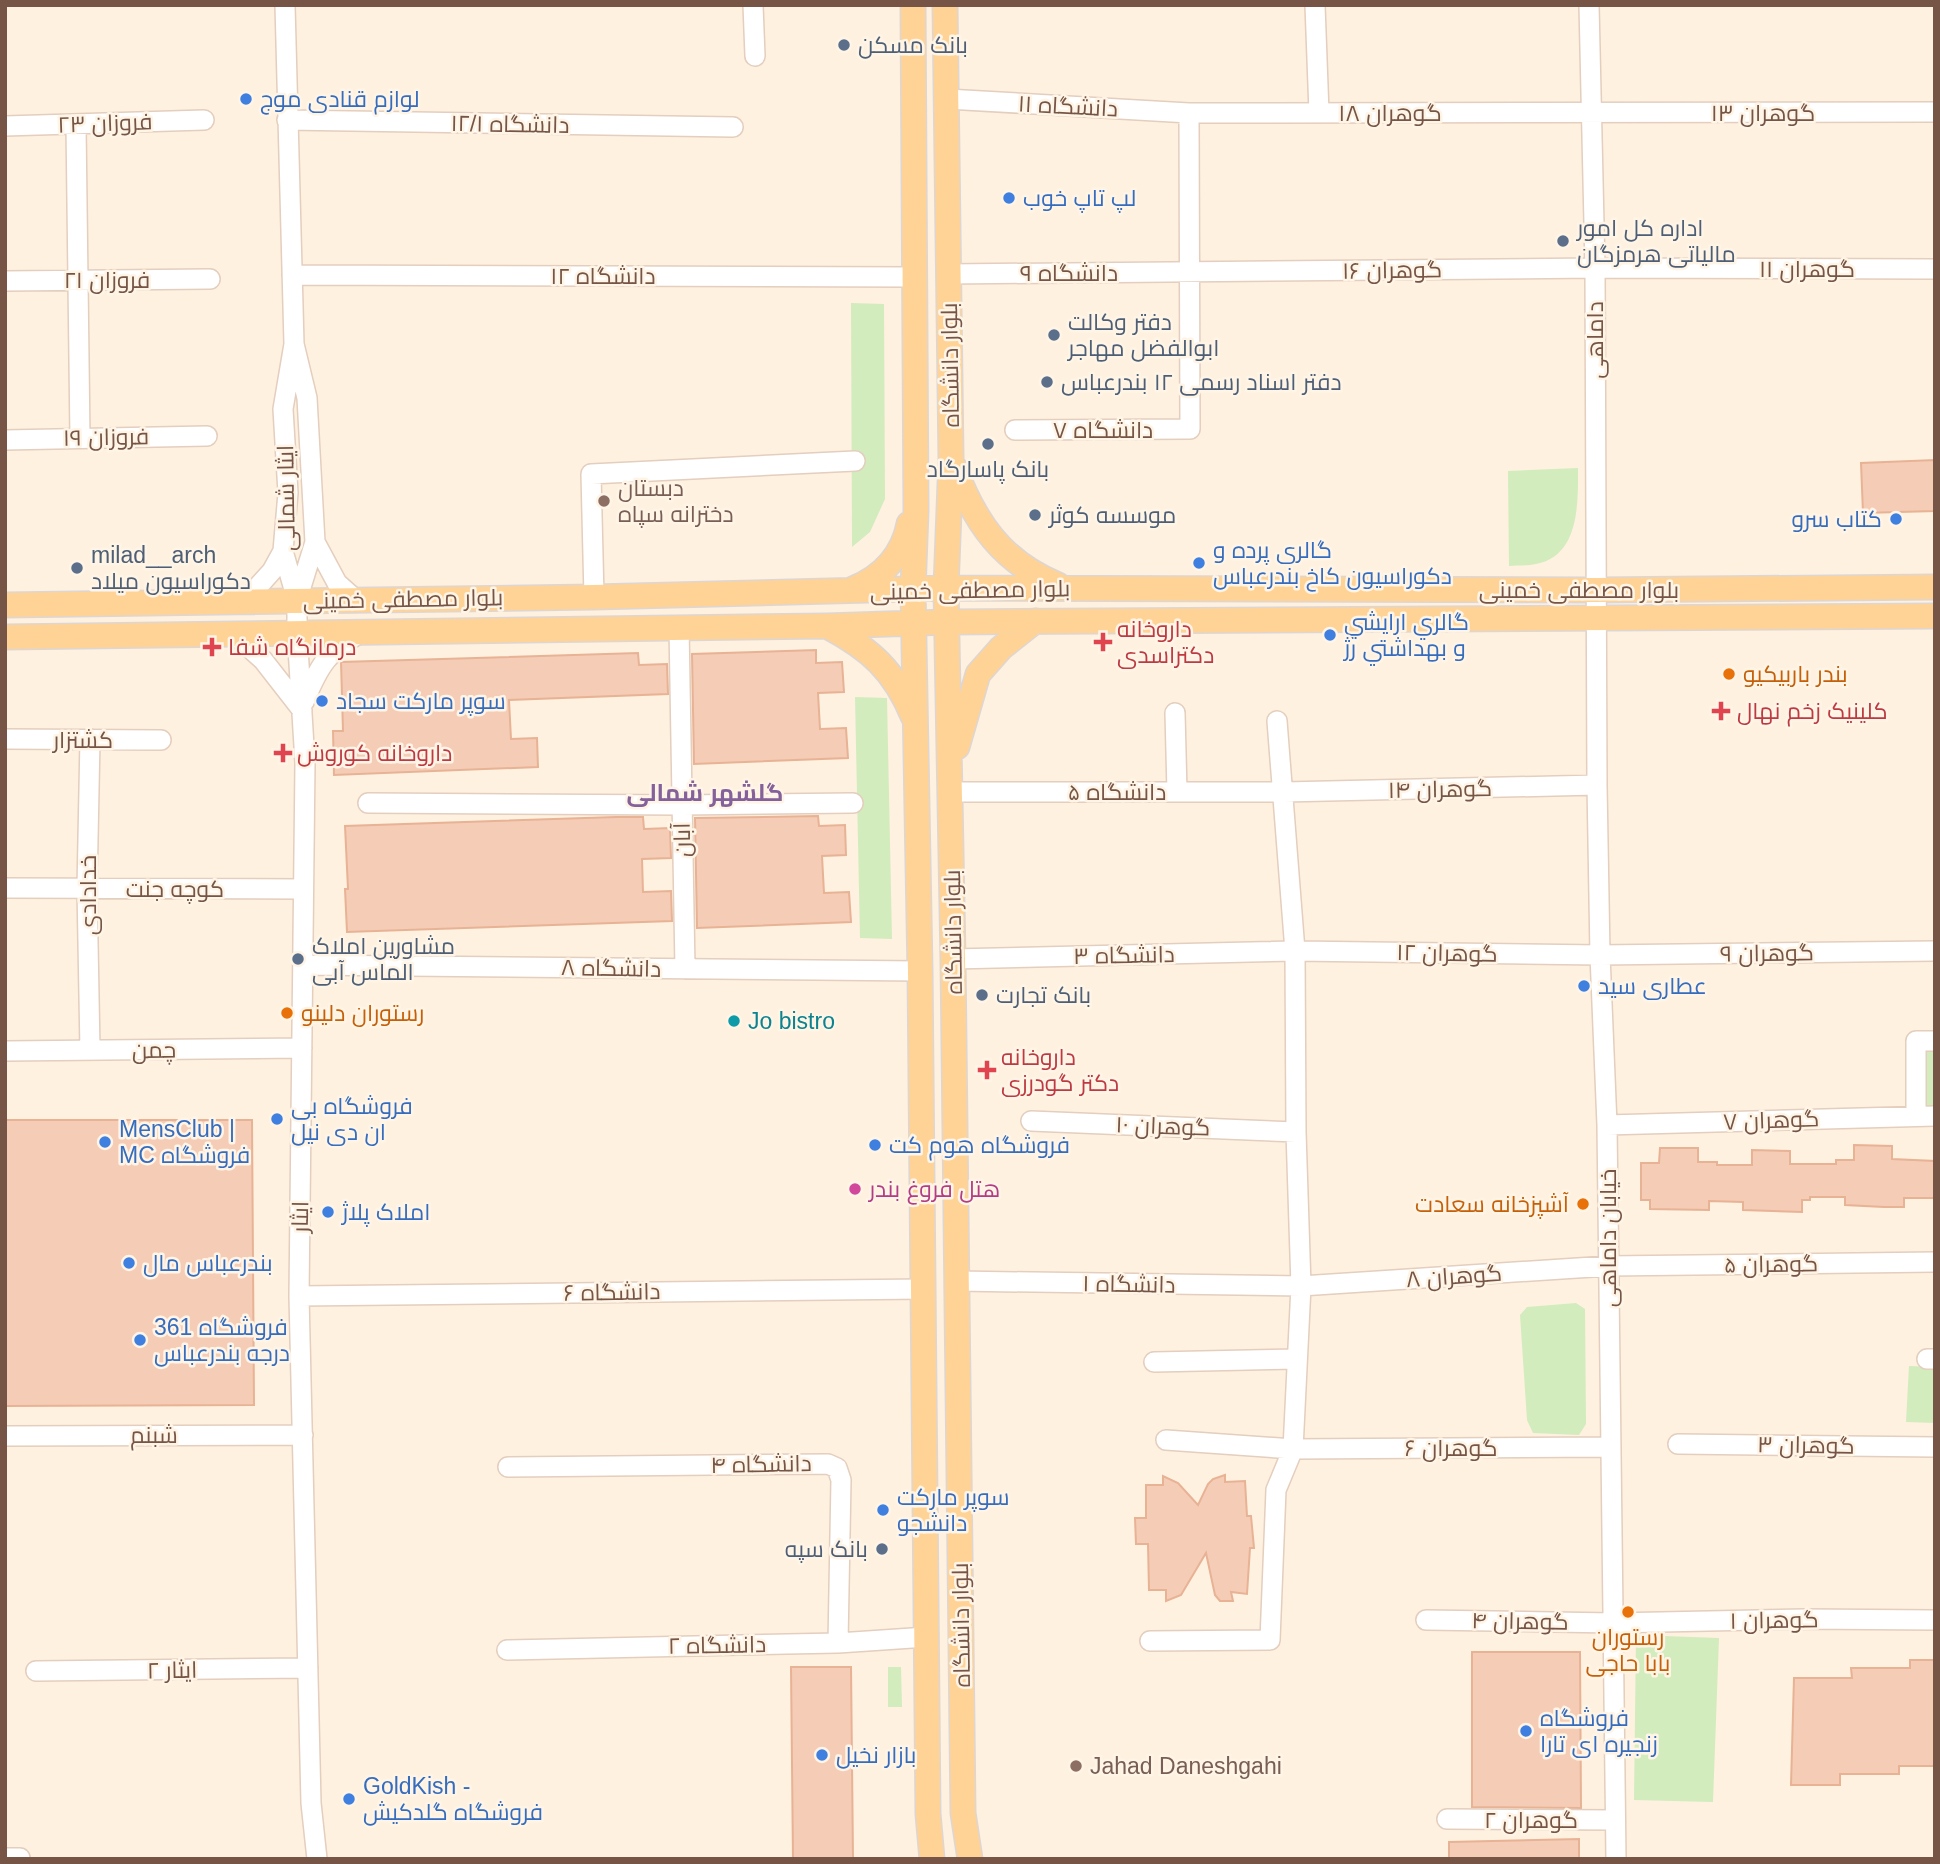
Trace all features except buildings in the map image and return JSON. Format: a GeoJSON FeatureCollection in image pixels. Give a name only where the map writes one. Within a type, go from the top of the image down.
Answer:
{"type":"FeatureCollection","features":[{"type":"Feature","properties":{"kind":"main road","name":"بلوار دانشگاه"},"geometry":{"type":"LineString","coordinates":[[913,5],[916,486],[913,590],[924,1289],[928,1814],[932,1859]]}},
{"type":"Feature","properties":{"kind":"main road","name":"بلوار دانشگاه"},"geometry":{"type":"LineString","coordinates":[[945,5],[951,459],[946,588],[963,1814],[970,1859]]}},
{"type":"Feature","properties":{"kind":"main road"},"geometry":{"type":"LineString","coordinates":[[951,459],[963,492],[999,546],[1016,563],[1038,577],[1069,589]]}},
{"type":"Feature","properties":{"kind":"main road"},"geometry":{"type":"LineString","coordinates":[[843,592],[882,573],[898,555],[909,529],[916,486]]}},
{"type":"Feature","properties":{"kind":"main road","name":"بلوار مصطفی خمینی"},"geometry":{"type":"LineString","coordinates":[[5,605],[594,597],[946,588],[1596,590],[1935,587]]}},
{"type":"Feature","properties":{"kind":"main road","name":"بلوار مصطفی خمینی"},"geometry":{"type":"LineString","coordinates":[[5,637],[827,626],[947,621],[1935,616]]}},
{"type":"Feature","properties":{"kind":"main road"},"geometry":{"type":"LineString","coordinates":[[950,781],[978,674],[1001,648],[1035,621]]}},
{"type":"Feature","properties":{"kind":"main road"},"geometry":{"type":"LineString","coordinates":[[827,626],[857,642],[887,668],[904,695],[917,727]]}},
{"type":"Feature","properties":{"kind":"street","name":"ایثار شمالی"},"geometry":{"type":"LineString","coordinates":[[285,5],[294,344],[284,409],[288,494],[283,551],[297,600]]}},
{"type":"Feature","properties":{"kind":"street"},"geometry":{"type":"LineString","coordinates":[[753,5],[755,56]]}},
{"type":"Feature","properties":{"kind":"street"},"geometry":{"type":"LineString","coordinates":[[1315,5],[1319,113]]}},
{"type":"Feature","properties":{"kind":"street","name":"داماهی"},"geometry":{"type":"LineString","coordinates":[[1589,5],[1595,268],[1595,617]]}},
{"type":"Feature","properties":{"kind":"street","name":"دانشگاه ۱۱"},"geometry":{"type":"LineString","coordinates":[[947,99],[1189,113]]}},
{"type":"Feature","properties":{"kind":"street","name":"گوهران ۱۳"},"geometry":{"type":"LineString","coordinates":[[1591,114],[1935,112]]}},
{"type":"Feature","properties":{"kind":"street"},"geometry":{"type":"LineString","coordinates":[[1189,113],[1189,272]]}},
{"type":"Feature","properties":{"kind":"street","name":"گوهران ۱۸"},"geometry":{"type":"LineString","coordinates":[[1189,113],[1591,114]]}},
{"type":"Feature","properties":{"kind":"street","name":"فروزان ۲۳"},"geometry":{"type":"LineString","coordinates":[[5,126],[204,120]]}},
{"type":"Feature","properties":{"kind":"street","name":"دانشگاه ۱۲/۱"},"geometry":{"type":"LineString","coordinates":[[288,120],[733,127]]}},
{"type":"Feature","properties":{"kind":"street"},"geometry":{"type":"LineString","coordinates":[[76,125],[80,438]]}},
{"type":"Feature","properties":{"kind":"street","name":"گوهران ۱۶"},"geometry":{"type":"LineString","coordinates":[[1189,272],[1595,268]]}},
{"type":"Feature","properties":{"kind":"street","name":"گوهران ۱۱"},"geometry":{"type":"LineString","coordinates":[[1595,268],[1935,269]]}},
{"type":"Feature","properties":{"kind":"street","name":"دانشگاه ۹"},"geometry":{"type":"LineString","coordinates":[[949,274],[1189,272]]}},
{"type":"Feature","properties":{"kind":"street","name":"دانشگاه ۷"},"geometry":{"type":"LineString","coordinates":[[1015,430],[1190,429],[1189,272]]}},
{"type":"Feature","properties":{"kind":"street","name":"دانشگاه ۱۲"},"geometry":{"type":"LineString","coordinates":[[292,275],[915,277]]}},
{"type":"Feature","properties":{"kind":"street","name":"فروزان ۲۱"},"geometry":{"type":"LineString","coordinates":[[5,281],[210,279]]}},
{"type":"Feature","properties":{"kind":"street","name":"ایثار شمالی"},"geometry":{"type":"LineString","coordinates":[[294,344],[307,398],[315,542],[297,600]]}},
{"type":"Feature","properties":{"kind":"street","name":"فروزان ۱۹"},"geometry":{"type":"LineString","coordinates":[[5,440],[207,436]]}},
{"type":"Feature","properties":{"kind":"street"},"geometry":{"type":"LineString","coordinates":[[594,597],[591,474],[855,461]]}},
{"type":"Feature","properties":{"kind":"street"},"geometry":{"type":"LineString","coordinates":[[315,542],[337,583],[355,599]]}},
{"type":"Feature","properties":{"kind":"street"},"geometry":{"type":"LineString","coordinates":[[245,601],[272,571],[283,551]]}},
{"type":"Feature","properties":{"kind":"street","name":"ایثار"},"geometry":{"type":"LineString","coordinates":[[297,600],[305,763],[299,1296],[311,1803],[308,1859]]}},
{"type":"Feature","properties":{"kind":"street","name":"خیابان داماهی"},"geometry":{"type":"LineString","coordinates":[[1595,617],[1600,955],[1607,1125],[1616,1859]]}},
{"type":"Feature","properties":{"kind":"street","name":"آبان"},"geometry":{"type":"LineString","coordinates":[[679,627],[685,969]]}},
{"type":"Feature","properties":{"kind":"street"},"geometry":{"type":"LineString","coordinates":[[302,710],[318,668],[336,649],[363,631]]}},
{"type":"Feature","properties":{"kind":"street"},"geometry":{"type":"LineString","coordinates":[[233,632],[263,660],[302,710]]}},
{"type":"Feature","properties":{"kind":"street"},"geometry":{"type":"LineString","coordinates":[[1175,713],[1177,792]]}},
{"type":"Feature","properties":{"kind":"street"},"geometry":{"type":"LineString","coordinates":[[1150,1641],[1270,1640],[1276,1490],[1293,1449],[1301,1286],[1296,1132],[1295,951],[1277,721]]}},
{"type":"Feature","properties":{"kind":"street","name":"کشتزار"},"geometry":{"type":"LineString","coordinates":[[5,739],[161,740]]}},
{"type":"Feature","properties":{"kind":"street","name":"خدادادی"},"geometry":{"type":"LineString","coordinates":[[90,740],[87,888],[90,1050]]}},
{"type":"Feature","properties":{"kind":"street","name":"دانشگاه ۵"},"geometry":{"type":"LineString","coordinates":[[950,781],[1177,792],[1283,792]]}},
{"type":"Feature","properties":{"kind":"street","name":"گوهران ۱۴"},"geometry":{"type":"LineString","coordinates":[[1283,792],[1597,785]]}},
{"type":"Feature","properties":{"kind":"street"},"geometry":{"type":"LineString","coordinates":[[368,803],[853,803]]}},
{"type":"Feature","properties":{"kind":"street","name":"کوچه جنت"},"geometry":{"type":"LineString","coordinates":[[5,888],[303,889]]}},
{"type":"Feature","properties":{"kind":"street","name":"دانشگاه ۳"},"geometry":{"type":"LineString","coordinates":[[953,959],[1295,951]]}},
{"type":"Feature","properties":{"kind":"street","name":"گوهران ۱۲"},"geometry":{"type":"LineString","coordinates":[[1295,951],[1600,955]]}},
{"type":"Feature","properties":{"kind":"street","name":"گوهران ۹"},"geometry":{"type":"LineString","coordinates":[[1600,955],[1935,951]]}},
{"type":"Feature","properties":{"kind":"street","name":"دانشگاه ۸"},"geometry":{"type":"LineString","coordinates":[[303,965],[920,971]]}},
{"type":"Feature","properties":{"kind":"street"},"geometry":{"type":"LineString","coordinates":[[1926,1116],[1916,1041],[1935,1041]]}},
{"type":"Feature","properties":{"kind":"street","name":"چمن"},"geometry":{"type":"LineString","coordinates":[[5,1051],[302,1048]]}},
{"type":"Feature","properties":{"kind":"street","name":"گوهران ۷"},"geometry":{"type":"LineString","coordinates":[[1607,1125],[1926,1116]]}},
{"type":"Feature","properties":{"kind":"street","name":"گوهران ۱۰"},"geometry":{"type":"LineString","coordinates":[[1031,1121],[1296,1132]]}},
{"type":"Feature","properties":{"kind":"street","name":"گوهران ۵"},"geometry":{"type":"LineString","coordinates":[[1608,1266],[1935,1262]]}},
{"type":"Feature","properties":{"kind":"street","name":"گوهران ۸"},"geometry":{"type":"LineString","coordinates":[[1301,1286],[1608,1266]]}},
{"type":"Feature","properties":{"kind":"street","name":"دانشگاه ۱"},"geometry":{"type":"LineString","coordinates":[[957,1281],[1301,1286]]}},
{"type":"Feature","properties":{"kind":"street","name":"دانشگاه ۶"},"geometry":{"type":"LineString","coordinates":[[299,1296],[924,1289]]}},
{"type":"Feature","properties":{"kind":"street"},"geometry":{"type":"LineString","coordinates":[[1154,1362],[1297,1359]]}},
{"type":"Feature","properties":{"kind":"street","name":"شبنم"},"geometry":{"type":"LineString","coordinates":[[5,1436],[303,1435]]}},
{"type":"Feature","properties":{"kind":"street","name":"گوهران ۶"},"geometry":{"type":"LineString","coordinates":[[1166,1440],[1293,1449],[1609,1447]]}},
{"type":"Feature","properties":{"kind":"street","name":"گوهران ۳"},"geometry":{"type":"LineString","coordinates":[[1678,1444],[1935,1447]]}},
{"type":"Feature","properties":{"kind":"street","name":"دانشگاه ۴"},"geometry":{"type":"LineString","coordinates":[[508,1467],[828,1464],[836,1468],[841,1480],[838,1643]]}},
{"type":"Feature","properties":{"kind":"street","name":"گوهران ۱"},"geometry":{"type":"LineString","coordinates":[[1614,1623],[1804,1619],[1935,1620]]}},
{"type":"Feature","properties":{"kind":"street","name":"گوهران ۴"},"geometry":{"type":"LineString","coordinates":[[1426,1620],[1614,1623]]}},
{"type":"Feature","properties":{"kind":"street","name":"دانشگاه ۲"},"geometry":{"type":"LineString","coordinates":[[507,1650],[838,1643],[927,1637]]}},
{"type":"Feature","properties":{"kind":"street","name":"ایثار ۲"},"geometry":{"type":"LineString","coordinates":[[36,1671],[308,1668]]}},
{"type":"Feature","properties":{"kind":"street","name":"ایثار"},"geometry":{"type":"LineString","coordinates":[[311,1803],[317,1859]]}},
{"type":"Feature","properties":{"kind":"street","name":"گوهران ۲"},"geometry":{"type":"LineString","coordinates":[[1447,1819],[1615,1820]]}},
{"type":"Feature","properties":{"kind":"street"},"geometry":{"type":"LineString","coordinates":[[5,1858],[20,1858]]}},
{"type":"Feature","properties":{"kind":"green space"},"geometry":{"type":"Polygon","coordinates":[[[851,303],[884,304],[885,499],[870,532],[852,547],[851,303]]]}},
{"type":"Feature","properties":{"kind":"green space"},"geometry":{"type":"Polygon","coordinates":[[[1578,468],[1578,496],[1569,539],[1550,559],[1536,564],[1509,566],[1508,471],[1578,468]]]}},
{"type":"Feature","properties":{"kind":"green space"},"geometry":{"type":"Polygon","coordinates":[[[855,697],[887,698],[892,939],[860,938],[855,697]]]}},
{"type":"Feature","properties":{"kind":"green space"},"geometry":{"type":"Polygon","coordinates":[[[1923,1049],[1935,1049],[1935,1108],[1924,1108],[1923,1049]]]}},
{"type":"Feature","properties":{"kind":"green space"},"geometry":{"type":"Polygon","coordinates":[[[1576,1303],[1585,1309],[1586,1424],[1579,1435],[1533,1433],[1527,1420],[1520,1315],[1527,1307],[1576,1303]]]}},
{"type":"Feature","properties":{"kind":"green space"},"geometry":{"type":"Polygon","coordinates":[[[1909,1366],[1935,1367],[1935,1423],[1906,1422],[1909,1366]]]}},
{"type":"Feature","properties":{"kind":"green space"},"geometry":{"type":"Polygon","coordinates":[[[1636,1635],[1719,1638],[1713,1802],[1634,1800],[1636,1635]]]}},
{"type":"Feature","properties":{"kind":"green space"},"geometry":{"type":"Polygon","coordinates":[[[888,1667],[901,1667],[902,1707],[888,1707],[888,1667]]]}},
{"type":"Feature","properties":{"kind":"place","name":"بانک مسکن"},"geometry":{"type":"Point","coordinates":[844,45]}},
{"type":"Feature","properties":{"kind":"place","name":"لوازم قنادی موج"},"geometry":{"type":"Point","coordinates":[246,99]}},
{"type":"Feature","properties":{"kind":"place","name":"لپ تاپ خوب"},"geometry":{"type":"Point","coordinates":[1009,198]}},
{"type":"Feature","properties":{"kind":"place","name":"اداره کل امور مالیاتی هرمزگان"},"geometry":{"type":"Point","coordinates":[1563,241]}},
{"type":"Feature","properties":{"kind":"place","name":"دفتر وکالت ابوالفضل مهاجر"},"geometry":{"type":"Point","coordinates":[1054,335]}},
{"type":"Feature","properties":{"kind":"place","name":"دفتر اسناد رسمی ۱۲ بندرعباس"},"geometry":{"type":"Point","coordinates":[1047,382]}},
{"type":"Feature","properties":{"kind":"place","name":"بانک پاسارگاد"},"geometry":{"type":"Point","coordinates":[988,444]}},
{"type":"Feature","properties":{"kind":"place","name":"دبستان دخترانه سپاه"},"geometry":{"type":"Point","coordinates":[604,501]}},
{"type":"Feature","properties":{"kind":"place","name":"موسسه کوثر"},"geometry":{"type":"Point","coordinates":[1035,515]}},
{"type":"Feature","properties":{"kind":"place","name":"کتاب سرو"},"geometry":{"type":"Point","coordinates":[1896,519]}},
{"type":"Feature","properties":{"kind":"place","name":"گالری پرده و دکوراسیون کاخ بندرعباس"},"geometry":{"type":"Point","coordinates":[1199,563]}},
{"type":"Feature","properties":{"kind":"place","name":"milad__arch دکوراسیون میلاد"},"geometry":{"type":"Point","coordinates":[77,568]}},
{"type":"Feature","properties":{"kind":"place","name":"گالري ارايشي و بهداشتي رژ"},"geometry":{"type":"Point","coordinates":[1330,635]}},
{"type":"Feature","properties":{"kind":"place","name":"داروخانه دکتراسدی"},"geometry":{"type":"Point","coordinates":[1103,642]}},
{"type":"Feature","properties":{"kind":"place","name":"درمانگاه شفا"},"geometry":{"type":"Point","coordinates":[212,647]}},
{"type":"Feature","properties":{"kind":"place","name":"بندر باربیکیو"},"geometry":{"type":"Point","coordinates":[1729,674]}},
{"type":"Feature","properties":{"kind":"place","name":"سوپر مارکت سجاد"},"geometry":{"type":"Point","coordinates":[322,701]}},
{"type":"Feature","properties":{"kind":"place","name":"کلینیک زخم نهال"},"geometry":{"type":"Point","coordinates":[1721,711]}},
{"type":"Feature","properties":{"kind":"place","name":"داروخانه کوروش"},"geometry":{"type":"Point","coordinates":[283,753]}},
{"type":"Feature","properties":{"kind":"place","name":"مشاورین املاک الماس آبی"},"geometry":{"type":"Point","coordinates":[298,959]}},
{"type":"Feature","properties":{"kind":"place","name":"عطاری سید"},"geometry":{"type":"Point","coordinates":[1584,986]}},
{"type":"Feature","properties":{"kind":"place","name":"بانک تجارت"},"geometry":{"type":"Point","coordinates":[982,995]}},
{"type":"Feature","properties":{"kind":"place","name":"رستوران دلینو"},"geometry":{"type":"Point","coordinates":[287,1013]}},
{"type":"Feature","properties":{"kind":"place","name":"Jo bistro"},"geometry":{"type":"Point","coordinates":[734,1021]}},
{"type":"Feature","properties":{"kind":"place","name":"داروخانه دکتر گودرزی"},"geometry":{"type":"Point","coordinates":[987,1070]}},
{"type":"Feature","properties":{"kind":"place","name":"فروشگاه بی ان دی نیل"},"geometry":{"type":"Point","coordinates":[277,1119]}},
{"type":"Feature","properties":{"kind":"place","name":"MensClub | MC فروشگاه"},"geometry":{"type":"Point","coordinates":[105,1142]}},
{"type":"Feature","properties":{"kind":"place","name":"فروشگاه هوم کت"},"geometry":{"type":"Point","coordinates":[875,1145]}},
{"type":"Feature","properties":{"kind":"place","name":"هتل فروغ بندر"},"geometry":{"type":"Point","coordinates":[855,1189]}},
{"type":"Feature","properties":{"kind":"place","name":"آشپزخانه سعادت"},"geometry":{"type":"Point","coordinates":[1583,1204]}},
{"type":"Feature","properties":{"kind":"place","name":"املاک پلاژ"},"geometry":{"type":"Point","coordinates":[328,1212]}},
{"type":"Feature","properties":{"kind":"place","name":"بندرعباس مال"},"geometry":{"type":"Point","coordinates":[129,1263]}},
{"type":"Feature","properties":{"kind":"place","name":"فروشگاه 361 درجه بندرعباس"},"geometry":{"type":"Point","coordinates":[140,1340]}},
{"type":"Feature","properties":{"kind":"place","name":"سوپر مارکت دانشجو"},"geometry":{"type":"Point","coordinates":[883,1510]}},
{"type":"Feature","properties":{"kind":"place","name":"بانک سپه"},"geometry":{"type":"Point","coordinates":[882,1549]}},
{"type":"Feature","properties":{"kind":"place","name":"رستوران بابا حاجی"},"geometry":{"type":"Point","coordinates":[1628,1612]}},
{"type":"Feature","properties":{"kind":"place","name":"فروشگاه زنجیره ای تارا"},"geometry":{"type":"Point","coordinates":[1526,1731]}},
{"type":"Feature","properties":{"kind":"place","name":"بازار نخیل"},"geometry":{"type":"Point","coordinates":[822,1755]}},
{"type":"Feature","properties":{"kind":"place","name":"Jahad Daneshgahi"},"geometry":{"type":"Point","coordinates":[1076,1766]}},
{"type":"Feature","properties":{"kind":"place","name":"GoldKish - فروشگاه گلدکیش"},"geometry":{"type":"Point","coordinates":[349,1799]}},
{"type":"Feature","properties":{"kind":"district","name":"گلشهر شمالی"},"geometry":{"type":"Point","coordinates":[705,793]}}]}
